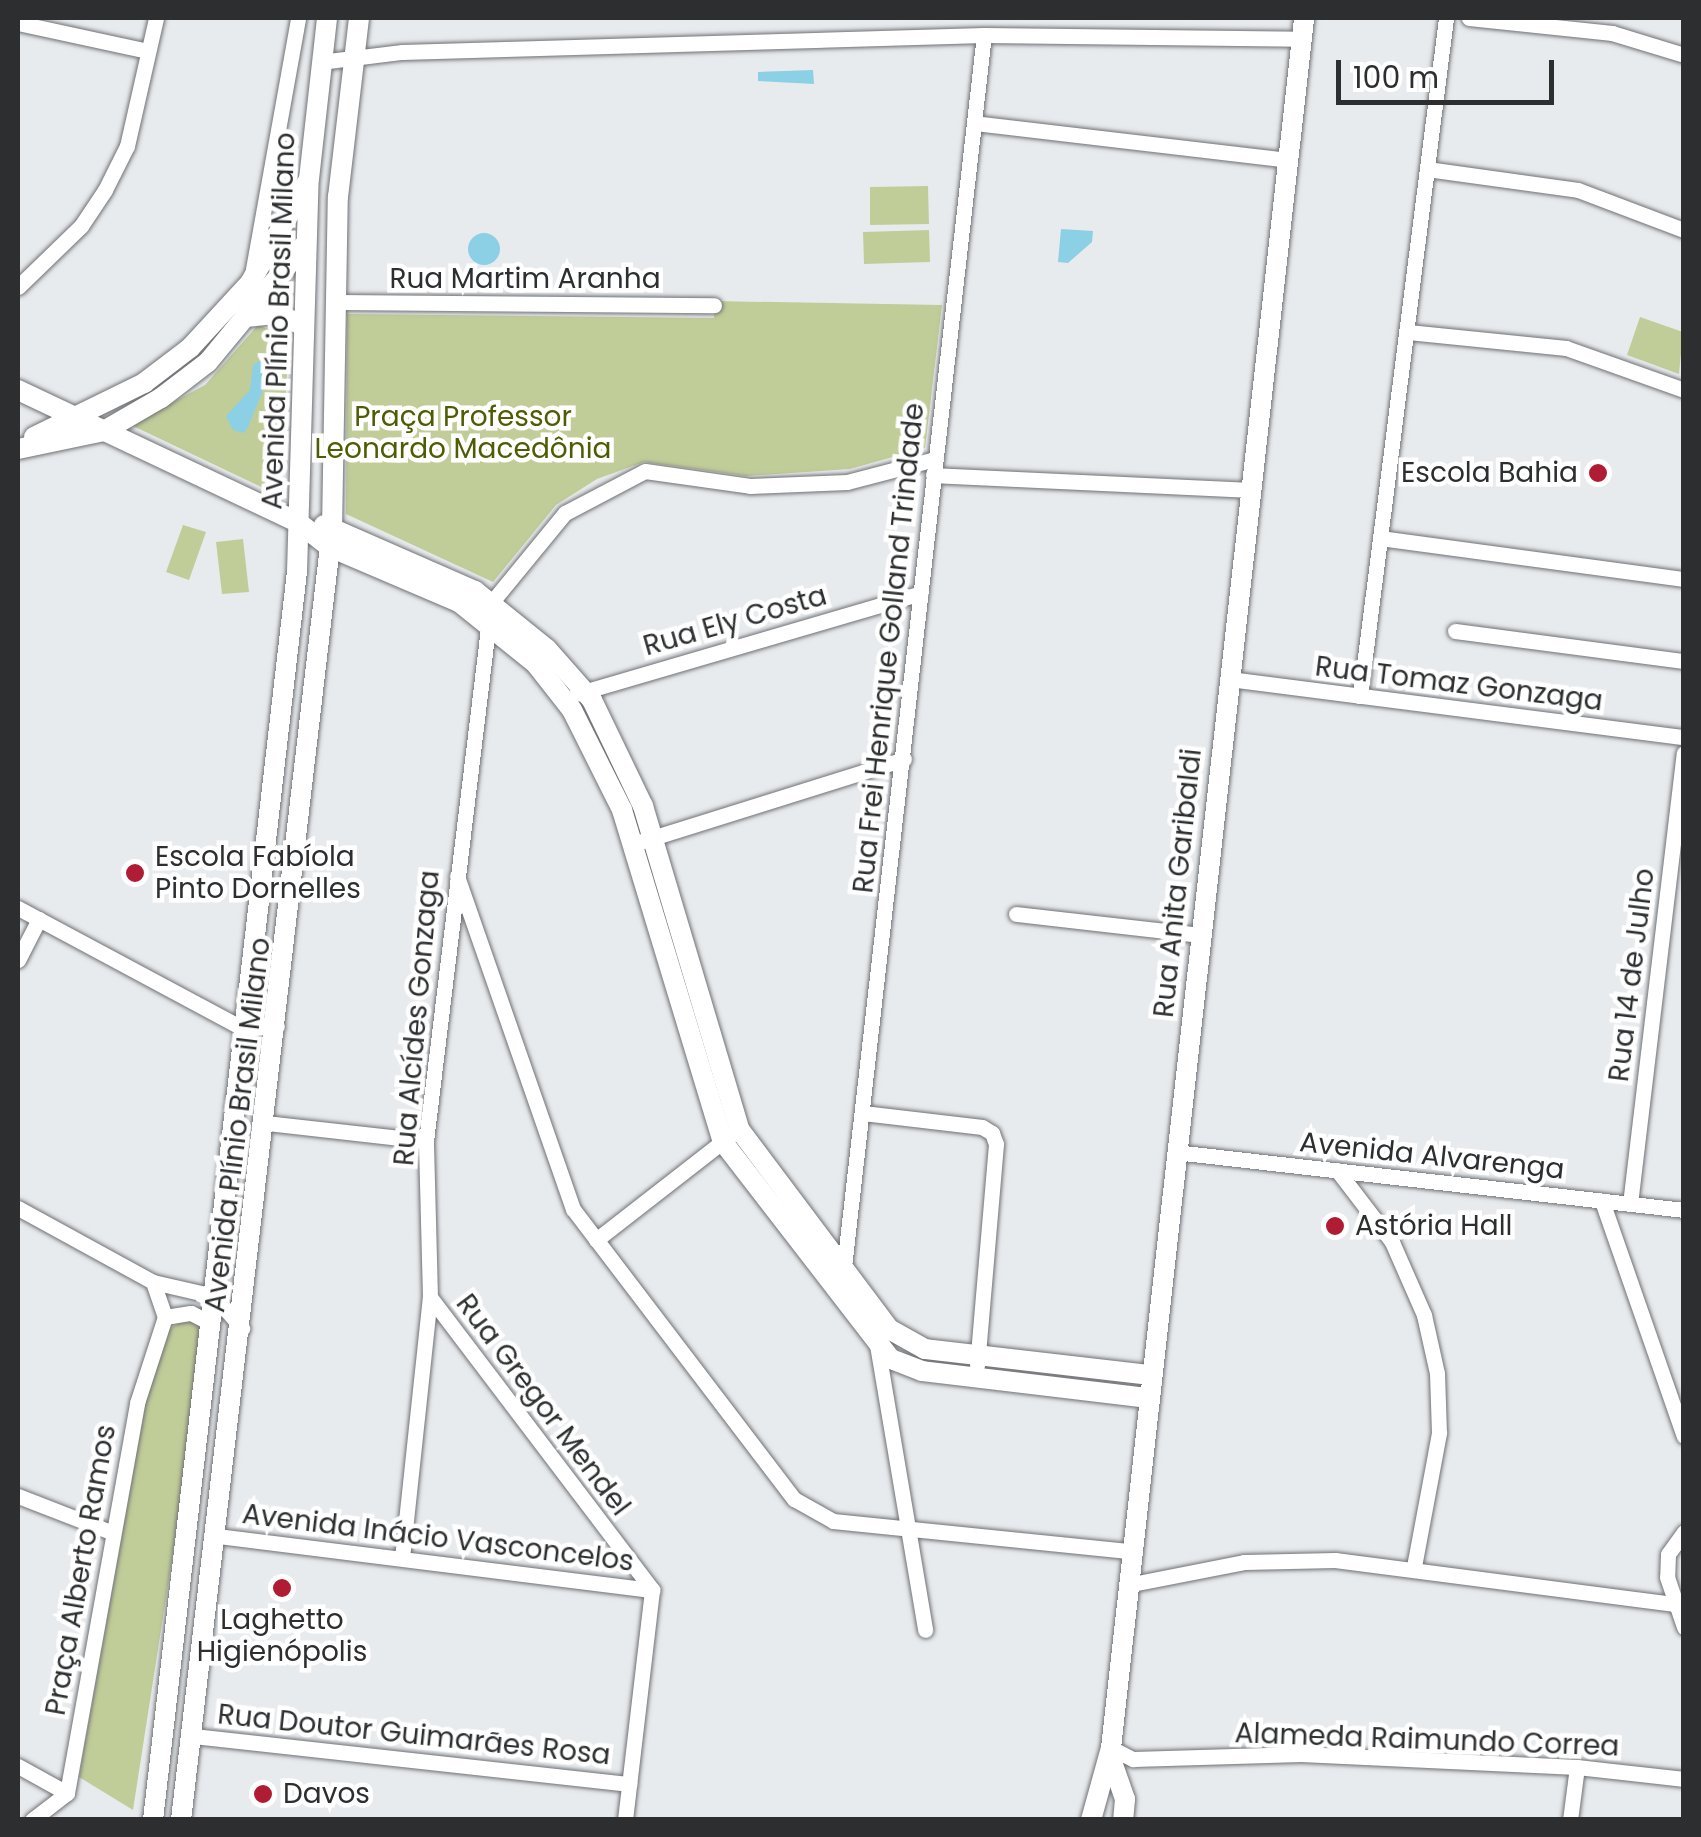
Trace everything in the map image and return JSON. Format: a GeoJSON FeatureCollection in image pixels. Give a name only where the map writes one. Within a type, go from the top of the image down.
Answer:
{"type":"FeatureCollection","features":[{"type":"Feature","properties":{"kind":"main road","name":"Avenida Plínio Brasil Milano"},"geometry":{"type":"LineString","coordinates":[[153,1820],[299,522],[309,179],[327,18]]}},
{"type":"Feature","properties":{"kind":"main road","name":"Avenida Plínio Brasil Milano"},"geometry":{"type":"LineString","coordinates":[[181,1820],[278,1026],[331,538],[338,198],[359,18]]}},
{"type":"Feature","properties":{"kind":"main road","name":"Rua Anita Garibaldi"},"geometry":{"type":"LineString","coordinates":[[1091,1820],[1110,1752],[1304,18]]}},
{"type":"Feature","properties":{"kind":"main road"},"geometry":{"type":"LineString","coordinates":[[18,447],[144,382],[190,348],[250,284],[309,179]]}},
{"type":"Feature","properties":{"kind":"main road"},"geometry":{"type":"LineString","coordinates":[[18,447],[104,432],[208,362],[338,198]]}},
{"type":"Feature","properties":{"kind":"main road"},"geometry":{"type":"LineString","coordinates":[[246,317],[277,314],[302,324]]}},
{"type":"Feature","properties":{"kind":"main road"},"geometry":{"type":"LineString","coordinates":[[18,390],[331,538],[420,563],[547,648],[584,692],[620,748],[643,840],[731,1135],[877,1345],[906,1368],[1150,1375]]}},
{"type":"Feature","properties":{"kind":"main road"},"geometry":{"type":"LineString","coordinates":[[488,611],[563,699],[604,764],[643,840]]}},
{"type":"Feature","properties":{"kind":"main road"},"geometry":{"type":"LineString","coordinates":[[731,1135],[906,1342],[977,1368],[1147,1398]]}},
{"type":"Feature","properties":{"kind":"main road"},"geometry":{"type":"LineString","coordinates":[[1102,1820],[1110,1752]]}},
{"type":"Feature","properties":{"kind":"main road","name":"Rua Anita Garibaldi"},"geometry":{"type":"LineString","coordinates":[[1110,1752],[1126,1799],[1123,1820]]}},
{"type":"Feature","properties":{"kind":"street"},"geometry":{"type":"LineString","coordinates":[[18,287],[81,226],[105,190],[127,146],[156,18]]}},
{"type":"Feature","properties":{"kind":"street"},"geometry":{"type":"LineString","coordinates":[[250,284],[298,18]]}},
{"type":"Feature","properties":{"kind":"street"},"geometry":{"type":"LineString","coordinates":[[1360,696],[1446,18]]}},
{"type":"Feature","properties":{"kind":"street"},"geometry":{"type":"LineString","coordinates":[[1469,18],[1612,33],[1684,55]]}},
{"type":"Feature","properties":{"kind":"street"},"geometry":{"type":"LineString","coordinates":[[18,22],[148,51]]}},
{"type":"Feature","properties":{"kind":"street"},"geometry":{"type":"LineString","coordinates":[[320,62],[353,54],[984,35],[1302,39]]}},
{"type":"Feature","properties":{"kind":"street","name":"Rua Frei Henrique Golland Trindade"},"geometry":{"type":"LineString","coordinates":[[844,1267],[984,35]]}},
{"type":"Feature","properties":{"kind":"street"},"geometry":{"type":"LineString","coordinates":[[974,123],[1287,160]]}},
{"type":"Feature","properties":{"kind":"street"},"geometry":{"type":"LineString","coordinates":[[1427,169],[1578,190],[1684,230]]}},
{"type":"Feature","properties":{"kind":"street","name":"Rua Martim Aranha"},"geometry":{"type":"LineString","coordinates":[[337,302],[714,305]]}},
{"type":"Feature","properties":{"kind":"street"},"geometry":{"type":"LineString","coordinates":[[1408,332],[1566,348],[1684,390]]}},
{"type":"Feature","properties":{"kind":"street"},"geometry":{"type":"LineString","coordinates":[[488,611],[565,513],[645,471],[750,486],[847,482],[934,467],[1031,480],[1250,490]]}},
{"type":"Feature","properties":{"kind":"street"},"geometry":{"type":"LineString","coordinates":[[1380,538],[1684,579]]}},
{"type":"Feature","properties":{"kind":"street","name":"Rua Ely Costa"},"geometry":{"type":"LineString","coordinates":[[563,699],[921,593]]}},
{"type":"Feature","properties":{"kind":"street","name":"Rua Alcídes Gonzaga"},"geometry":{"type":"LineString","coordinates":[[402,1558],[430,1297],[426,1142],[488,611]]}},
{"type":"Feature","properties":{"kind":"street"},"geometry":{"type":"LineString","coordinates":[[1455,631],[1684,661]]}},
{"type":"Feature","properties":{"kind":"street","name":"Rua Tomaz Gonzaga"},"geometry":{"type":"LineString","coordinates":[[1228,680],[1684,738]]}},
{"type":"Feature","properties":{"kind":"street","name":"Rua 14 de Julho"},"geometry":{"type":"LineString","coordinates":[[1630,1204],[1684,753]]}},
{"type":"Feature","properties":{"kind":"street"},"geometry":{"type":"LineString","coordinates":[[643,840],[904,760]]}},
{"type":"Feature","properties":{"kind":"street"},"geometry":{"type":"LineString","coordinates":[[456,872],[573,1209],[794,1500],[833,1521],[1130,1551]]}},
{"type":"Feature","properties":{"kind":"street"},"geometry":{"type":"LineString","coordinates":[[18,908],[244,1029],[278,1026]]}},
{"type":"Feature","properties":{"kind":"street"},"geometry":{"type":"LineString","coordinates":[[1016,914],[1200,935]]}},
{"type":"Feature","properties":{"kind":"street"},"geometry":{"type":"LineString","coordinates":[[18,960],[39,919]]}},
{"type":"Feature","properties":{"kind":"street"},"geometry":{"type":"LineString","coordinates":[[863,1112],[982,1126],[992,1133],[996,1144],[977,1368]]}},
{"type":"Feature","properties":{"kind":"street"},"geometry":{"type":"LineString","coordinates":[[266,1123],[426,1142]]}},
{"type":"Feature","properties":{"kind":"street"},"geometry":{"type":"LineString","coordinates":[[596,1240],[731,1135]]}},
{"type":"Feature","properties":{"kind":"street","name":"Avenida Alvarenga"},"geometry":{"type":"LineString","coordinates":[[1175,1152],[1684,1210]]}},
{"type":"Feature","properties":{"kind":"street"},"geometry":{"type":"LineString","coordinates":[[1338,1170],[1392,1242],[1424,1315],[1437,1372],[1439,1433],[1414,1566]]}},
{"type":"Feature","properties":{"kind":"street"},"geometry":{"type":"LineString","coordinates":[[1602,1200],[1680,1415],[1684,1436]]}},
{"type":"Feature","properties":{"kind":"street"},"geometry":{"type":"LineString","coordinates":[[18,1208],[153,1282],[214,1296],[242,1328]]}},
{"type":"Feature","properties":{"kind":"street"},"geometry":{"type":"LineString","coordinates":[[153,1282],[165,1317],[191,1313],[211,1323]]}},
{"type":"Feature","properties":{"kind":"street","name":"Rua Gregor Mendel"},"geometry":{"type":"LineString","coordinates":[[430,1297],[652,1590]]}},
{"type":"Feature","properties":{"kind":"street","name":"Praça Alberto Ramos"},"geometry":{"type":"LineString","coordinates":[[67,1793],[111,1532],[143,1373],[165,1317]]}},
{"type":"Feature","properties":{"kind":"street"},"geometry":{"type":"LineString","coordinates":[[877,1345],[925,1630]]}},
{"type":"Feature","properties":{"kind":"street"},"geometry":{"type":"LineString","coordinates":[[18,1496],[111,1532]]}},
{"type":"Feature","properties":{"kind":"street"},"geometry":{"type":"LineString","coordinates":[[1684,1532],[1668,1554],[1675,1604],[1684,1627]]}},
{"type":"Feature","properties":{"kind":"street","name":"Avenida Inácio Vasconcelos"},"geometry":{"type":"LineString","coordinates":[[218,1536],[652,1590]]}},
{"type":"Feature","properties":{"kind":"street"},"geometry":{"type":"LineString","coordinates":[[1127,1585],[1244,1562],[1414,1566],[1675,1604]]}},
{"type":"Feature","properties":{"kind":"street"},"geometry":{"type":"LineString","coordinates":[[624,1820],[652,1590]]}},
{"type":"Feature","properties":{"kind":"street","name":"Rua Doutor Guimarães Rosa"},"geometry":{"type":"LineString","coordinates":[[194,1736],[629,1784]]}},
{"type":"Feature","properties":{"kind":"street","name":"Alameda Raimundo Correa"},"geometry":{"type":"LineString","coordinates":[[1110,1752],[1133,1758],[1301,1754],[1577,1767],[1684,1779]]}},
{"type":"Feature","properties":{"kind":"street"},"geometry":{"type":"LineString","coordinates":[[18,1766],[67,1793],[32,1820]]}},
{"type":"Feature","properties":{"kind":"street"},"geometry":{"type":"LineString","coordinates":[[1570,1820],[1577,1767]]}},
{"type":"Feature","properties":{"kind":"green space"},"geometry":{"type":"Polygon","coordinates":[[[928,186],[929,224],[870,225],[870,187],[928,186]]]}},
{"type":"Feature","properties":{"kind":"green space"},"geometry":{"type":"Polygon","coordinates":[[[929,230],[930,262],[864,264],[863,232],[929,230]]]}},
{"type":"Feature","properties":{"kind":"green space","name":"Praça Professor Leonardo Macedônia"},"geometry":{"type":"Polygon","coordinates":[[[713,301],[942,305],[925,448],[850,469],[746,476],[644,462],[597,479],[556,505],[493,582],[346,514],[347,314],[714,318],[713,301]]]}},
{"type":"Feature","properties":{"kind":"green space"},"geometry":{"type":"Polygon","coordinates":[[[1640,317],[1683,332],[1679,374],[1627,355],[1640,317]]]}},
{"type":"Feature","properties":{"kind":"green space"},"geometry":{"type":"Polygon","coordinates":[[[258,325],[289,337],[280,496],[131,425],[205,385],[258,325]]]}},
{"type":"Feature","properties":{"kind":"green space"},"geometry":{"type":"Polygon","coordinates":[[[183,525],[206,532],[189,580],[166,572],[183,525]]]}},
{"type":"Feature","properties":{"kind":"green space"},"geometry":{"type":"Polygon","coordinates":[[[243,539],[249,592],[222,594],[216,542],[243,539]]]}},
{"type":"Feature","properties":{"kind":"green space"},"geometry":{"type":"Polygon","coordinates":[[[185,1319],[200,1326],[206,1340],[133,1810],[79,1777],[150,1377],[166,1331],[185,1319]]]}},
{"type":"Feature","properties":{"kind":"water"},"geometry":{"type":"Polygon","coordinates":[[[813,70],[814,84],[758,81],[758,72],[813,70]]]}},
{"type":"Feature","properties":{"kind":"water"},"geometry":{"type":"Polygon","coordinates":[[[1061,229],[1093,231],[1092,242],[1068,263],[1058,262],[1061,229]]]}},
{"type":"Feature","properties":{"kind":"water"},"geometry":{"type":"Polygon","coordinates":[[[484,233],[495,238],[500,249],[495,260],[484,265],[473,260],[468,249],[473,238],[484,233]]]}},
{"type":"Feature","properties":{"kind":"water"},"geometry":{"type":"Polygon","coordinates":[[[264,358],[265,385],[248,427],[244,433],[233,430],[226,416],[250,390],[253,365],[264,358]]]}},
{"type":"Feature","properties":{"kind":"place","name":"Escola Bahia"},"geometry":{"type":"Point","coordinates":[1598,473]}},
{"type":"Feature","properties":{"kind":"place","name":"Escola Fabíola Pinto Dornelles"},"geometry":{"type":"Point","coordinates":[135,873]}},
{"type":"Feature","properties":{"kind":"place","name":"Astória Hall"},"geometry":{"type":"Point","coordinates":[1335,1226]}},
{"type":"Feature","properties":{"kind":"place","name":"Laghetto Higienópolis"},"geometry":{"type":"Point","coordinates":[282,1588]}},
{"type":"Feature","properties":{"kind":"place","name":"Davos"},"geometry":{"type":"Point","coordinates":[263,1794]}}]}
